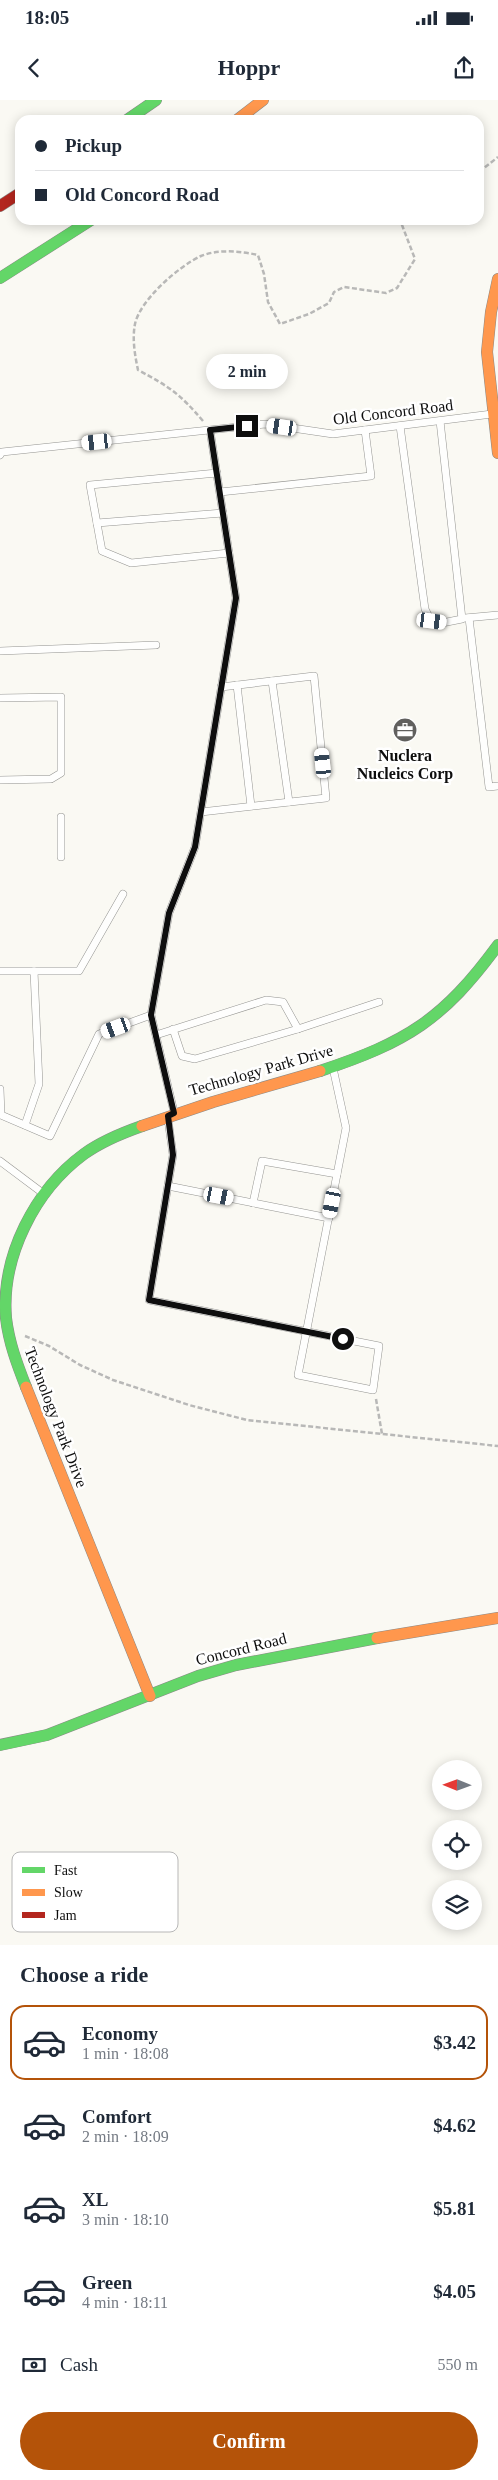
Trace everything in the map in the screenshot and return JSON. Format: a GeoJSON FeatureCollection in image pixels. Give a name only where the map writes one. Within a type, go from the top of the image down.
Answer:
{"type":"FeatureCollection","features":[{"type":"Feature","properties":{"kind":"main road"},"geometry":{"type":"LineString","coordinates":[[134,115],[156,100]]}},
{"type":"Feature","properties":{"kind":"main road"},"geometry":{"type":"LineString","coordinates":[[244,115],[263,100]]}},
{"type":"Feature","properties":{"kind":"main road"},"geometry":{"type":"LineString","coordinates":[[0,206],[15,196]]}},
{"type":"Feature","properties":{"kind":"main road"},"geometry":{"type":"LineString","coordinates":[[0,278],[83,225]]}},
{"type":"Feature","properties":{"kind":"main road"},"geometry":{"type":"LineString","coordinates":[[498,279],[491,312],[488,345],[498,453]]}},
{"type":"Feature","properties":{"kind":"main road","name":"Technology Park Drive"},"geometry":{"type":"LineString","coordinates":[[150,1696],[13,1354],[6,1306],[13,1254],[30,1216],[63,1170],[86,1152],[121,1134],[171,1114],[333,1066],[383,1047],[413,1032],[443,1009],[468,984],[498,945]]}},
{"type":"Feature","properties":{"kind":"main road","name":"Concord Road"},"geometry":{"type":"LineString","coordinates":[[0,1746],[47,1735],[198,1676],[245,1663],[320,1647],[498,1618]]}},
{"type":"Feature","properties":{"kind":"lane","name":"Old Concord Road"},"geometry":{"type":"LineString","coordinates":[[0,455],[2,452],[265,424],[333,434],[493,414]]}},
{"type":"Feature","properties":{"kind":"lane"},"geometry":{"type":"LineString","coordinates":[[440,421],[489,787],[498,786]]}},
{"type":"Feature","properties":{"kind":"lane"},"geometry":{"type":"LineString","coordinates":[[400,426],[425,609],[432,621],[442,622],[498,615]]}},
{"type":"Feature","properties":{"kind":"lane"},"geometry":{"type":"LineString","coordinates":[[210,430],[236,598],[195,847],[169,913],[151,1015],[171,1114],[173,1155],[149,1300],[307,1332],[379,1346],[373,1390],[298,1375],[307,1332],[346,1128],[333,1066]]}},
{"type":"Feature","properties":{"kind":"lane"},"geometry":{"type":"LineString","coordinates":[[220,492],[371,476],[365,430]]}},
{"type":"Feature","properties":{"kind":"lane"},"geometry":{"type":"LineString","coordinates":[[217,473],[90,485],[102,551],[131,562],[229,553]]}},
{"type":"Feature","properties":{"kind":"lane"},"geometry":{"type":"LineString","coordinates":[[97,523],[223,513]]}},
{"type":"Feature","properties":{"kind":"lane"},"geometry":{"type":"LineString","coordinates":[[0,651],[156,645]]}},
{"type":"Feature","properties":{"kind":"lane"},"geometry":{"type":"LineString","coordinates":[[201,812],[326,798],[314,676],[222,687]]}},
{"type":"Feature","properties":{"kind":"lane"},"geometry":{"type":"LineString","coordinates":[[272,681],[289,802]]}},
{"type":"Feature","properties":{"kind":"lane"},"geometry":{"type":"LineString","coordinates":[[237,685],[251,806]]}},
{"type":"Feature","properties":{"kind":"lane"},"geometry":{"type":"LineString","coordinates":[[0,698],[61,697],[61,773],[51,779],[0,780]]}},
{"type":"Feature","properties":{"kind":"lane"},"geometry":{"type":"LineString","coordinates":[[61,817],[61,857]]}},
{"type":"Feature","properties":{"kind":"lane"},"geometry":{"type":"LineString","coordinates":[[0,971],[79,971],[123,894]]}},
{"type":"Feature","properties":{"kind":"lane"},"geometry":{"type":"LineString","coordinates":[[25,1125],[39,1084],[34,971]]}},
{"type":"Feature","properties":{"kind":"lane"},"geometry":{"type":"LineString","coordinates":[[156,1035],[266,1000],[283,1002],[298,1029]]}},
{"type":"Feature","properties":{"kind":"lane"},"geometry":{"type":"LineString","coordinates":[[173,1030],[182,1056],[195,1059],[298,1029],[379,1002]]}},
{"type":"Feature","properties":{"kind":"lane"},"geometry":{"type":"LineString","coordinates":[[0,1089],[1,1115],[50,1136],[99,1034],[151,1015]]}},
{"type":"Feature","properties":{"kind":"lane"},"geometry":{"type":"LineString","coordinates":[[253,1203],[262,1160],[337,1174]]}},
{"type":"Feature","properties":{"kind":"lane"},"geometry":{"type":"LineString","coordinates":[[0,1162],[44,1194]]}},
{"type":"Feature","properties":{"kind":"lane"},"geometry":{"type":"LineString","coordinates":[[168,1186],[329,1218]]}},
{"type":"Feature","properties":{"kind":"path"},"geometry":{"type":"LineString","coordinates":[[484,168],[498,157]]}},
{"type":"Feature","properties":{"kind":"path"},"geometry":{"type":"LineString","coordinates":[[210,430],[182,397],[167,385],[138,370],[134,353],[136,323],[162,282],[201,256],[239,250],[258,256],[264,274],[268,302],[280,324],[329,303],[334,292],[344,287],[386,293],[397,288],[415,259],[402,225]]}},
{"type":"Feature","properties":{"kind":"path"},"geometry":{"type":"LineString","coordinates":[[9,1330],[49,1346],[80,1365],[113,1380],[188,1405],[247,1420],[498,1446]]}},
{"type":"Feature","properties":{"kind":"path"},"geometry":{"type":"LineString","coordinates":[[373,1390],[382,1434]]}},
{"type":"Feature","properties":{"kind":"traffic: fast"},"geometry":{"type":"LineString","coordinates":[[134,115],[156,100]]}},
{"type":"Feature","properties":{"kind":"traffic: fast"},"geometry":{"type":"LineString","coordinates":[[0,278],[83,225]]}},
{"type":"Feature","properties":{"kind":"traffic: fast"},"geometry":{"type":"LineString","coordinates":[[320,1071],[377,1050],[421,1025],[459,992],[498,945]]}},
{"type":"Feature","properties":{"kind":"traffic: fast"},"geometry":{"type":"LineString","coordinates":[[26,1387],[11,1345],[6,1318],[9,1271],[25,1226],[36,1205],[66,1169],[98,1145],[142,1126]]}},
{"type":"Feature","properties":{"kind":"traffic: fast"},"geometry":{"type":"LineString","coordinates":[[0,1745],[47,1735],[198,1676],[236,1665],[377,1638]]}},
{"type":"Feature","properties":{"kind":"traffic: slow"},"geometry":{"type":"LineString","coordinates":[[244,115],[263,100]]}},
{"type":"Feature","properties":{"kind":"traffic: slow"},"geometry":{"type":"LineString","coordinates":[[498,279],[491,312],[487,352],[498,453]]}},
{"type":"Feature","properties":{"kind":"traffic: slow"},"geometry":{"type":"LineString","coordinates":[[142,1126],[213,1102],[320,1071]]}},
{"type":"Feature","properties":{"kind":"traffic: slow"},"geometry":{"type":"LineString","coordinates":[[26,1387],[150,1696]]}},
{"type":"Feature","properties":{"kind":"traffic: slow"},"geometry":{"type":"LineString","coordinates":[[377,1638],[498,1618]]}},
{"type":"Feature","properties":{"kind":"traffic: jam"},"geometry":{"type":"LineString","coordinates":[[0,206],[15,196]]}},
{"type":"Feature","properties":{"kind":"place","name":"Nuclera Nucleics Corp"},"geometry":{"type":"Point","coordinates":[405,730]}},
{"type":"Feature","properties":{"kind":"route"},"geometry":{"type":"LineString","coordinates":[[247,426],[210,430],[236,598],[195,847],[169,913],[151,1015],[174,1113],[168,1116],[173,1155],[149,1300],[343,1339]]}}]}
